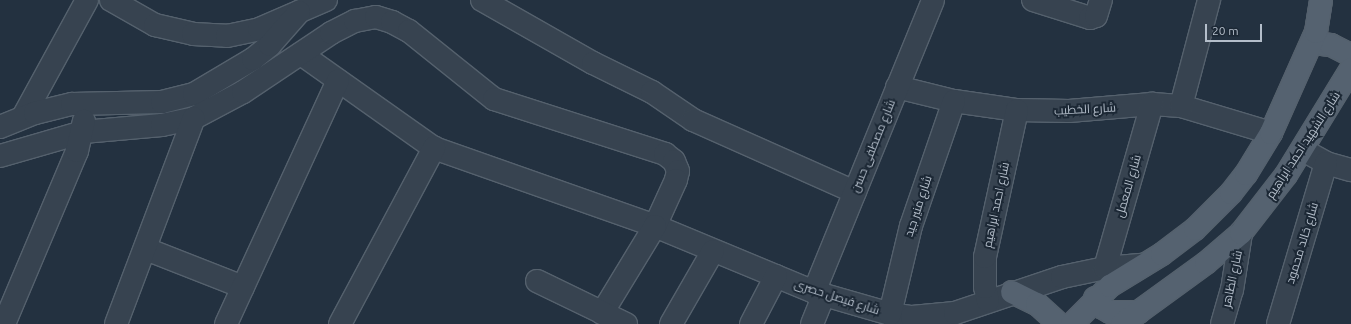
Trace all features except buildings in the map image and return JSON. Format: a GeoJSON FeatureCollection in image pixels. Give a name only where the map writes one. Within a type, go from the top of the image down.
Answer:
{"type":"FeatureCollection","features":[{"type":"Feature","properties":{"kind":"main road"},"geometry":{"type":"LineString","coordinates":[[1072,324],[1095,298],[1126,274],[1179,242],[1215,211],[1246,174],[1272,133],[1312,43],[1320,21],[1321,0]]}},
{"type":"Feature","properties":{"kind":"main road"},"geometry":{"type":"LineString","coordinates":[[1312,43],[1332,44],[1351,55]]}},
{"type":"Feature","properties":{"kind":"main road","name":"شارع الشهيد احمد ابراهيم"},"geometry":{"type":"LineString","coordinates":[[1130,318],[1206,264],[1241,233],[1264,205],[1302,150],[1351,69]]}},
{"type":"Feature","properties":{"kind":"main road"},"geometry":{"type":"LineString","coordinates":[[1012,292],[1037,304],[1059,324]]}},
{"type":"Feature","properties":{"kind":"main road"},"geometry":{"type":"LineString","coordinates":[[1095,298],[1101,307],[1110,312],[1130,318]]}},
{"type":"Feature","properties":{"kind":"street"},"geometry":{"type":"LineString","coordinates":[[23,117],[87,0]]}},
{"type":"Feature","properties":{"kind":"street"},"geometry":{"type":"LineString","coordinates":[[111,0],[155,25],[194,34],[227,36],[259,29],[326,0]]}},
{"type":"Feature","properties":{"kind":"street"},"geometry":{"type":"LineString","coordinates":[[482,0],[593,63],[652,92],[693,120],[855,192]]}},
{"type":"Feature","properties":{"kind":"street","name":"شارع مصطفى حسن"},"geometry":{"type":"LineString","coordinates":[[812,324],[819,294],[855,192],[933,0]]}},
{"type":"Feature","properties":{"kind":"street"},"geometry":{"type":"LineString","coordinates":[[1033,0],[1090,18],[1096,16],[1101,0]]}},
{"type":"Feature","properties":{"kind":"street"},"geometry":{"type":"LineString","coordinates":[[1181,106],[1209,0]]}},
{"type":"Feature","properties":{"kind":"street"},"geometry":{"type":"LineString","coordinates":[[0,127],[23,117],[60,106],[86,103],[162,102],[194,94],[253,59],[270,45],[299,12]]}},
{"type":"Feature","properties":{"kind":"street"},"geometry":{"type":"LineString","coordinates":[[0,156],[83,132],[162,126],[194,118],[243,92],[355,20],[376,17],[392,22],[409,32],[494,99],[665,154],[674,161],[678,171],[676,180],[654,226],[602,313]]}},
{"type":"Feature","properties":{"kind":"street","name":"شارع فيصل حصرى"},"geometry":{"type":"LineString","coordinates":[[301,54],[434,148],[654,226],[819,294],[890,314],[934,316],[955,312],[1012,292],[1105,268],[1143,265]]}},
{"type":"Feature","properties":{"kind":"street"},"geometry":{"type":"LineString","coordinates":[[226,324],[338,80]]}},
{"type":"Feature","properties":{"kind":"street","name":"شارع الخطيب"},"geometry":{"type":"LineString","coordinates":[[897,88],[954,101],[1017,110],[1069,111],[1152,104],[1181,106],[1272,133]]}},
{"type":"Feature","properties":{"kind":"street","name":"شارع منير جيد"},"geometry":{"type":"LineString","coordinates":[[890,314],[911,226],[954,101]]}},
{"type":"Feature","properties":{"kind":"street"},"geometry":{"type":"LineString","coordinates":[[4,324],[45,231],[83,132],[86,103]]}},
{"type":"Feature","properties":{"kind":"street","name":"شارع المعمل"},"geometry":{"type":"LineString","coordinates":[[1105,268],[1152,104]]}},
{"type":"Feature","properties":{"kind":"street","name":"شارع احمد ابراهيم"},"geometry":{"type":"LineString","coordinates":[[988,301],[985,287],[985,257],[1017,110]]}},
{"type":"Feature","properties":{"kind":"street"},"geometry":{"type":"LineString","coordinates":[[116,324],[146,249],[194,118]]}},
{"type":"Feature","properties":{"kind":"street"},"geometry":{"type":"LineString","coordinates":[[340,324],[434,148]]}},
{"type":"Feature","properties":{"kind":"street"},"geometry":{"type":"LineString","coordinates":[[1302,150],[1326,163],[1351,170]]}},
{"type":"Feature","properties":{"kind":"street","name":"شارع خالد محمود"},"geometry":{"type":"LineString","coordinates":[[1278,324],[1326,163]]}},
{"type":"Feature","properties":{"kind":"street","name":"شارع الظاهر"},"geometry":{"type":"LineString","coordinates":[[1222,324],[1232,290],[1241,233]]}},
{"type":"Feature","properties":{"kind":"street"},"geometry":{"type":"LineString","coordinates":[[146,249],[243,287]]}},
{"type":"Feature","properties":{"kind":"street"},"geometry":{"type":"LineString","coordinates":[[671,324],[713,251]]}},
{"type":"Feature","properties":{"kind":"street"},"geometry":{"type":"LineString","coordinates":[[751,324],[776,276]]}},
{"type":"Feature","properties":{"kind":"street"},"geometry":{"type":"LineString","coordinates":[[537,281],[626,324]]}}]}
